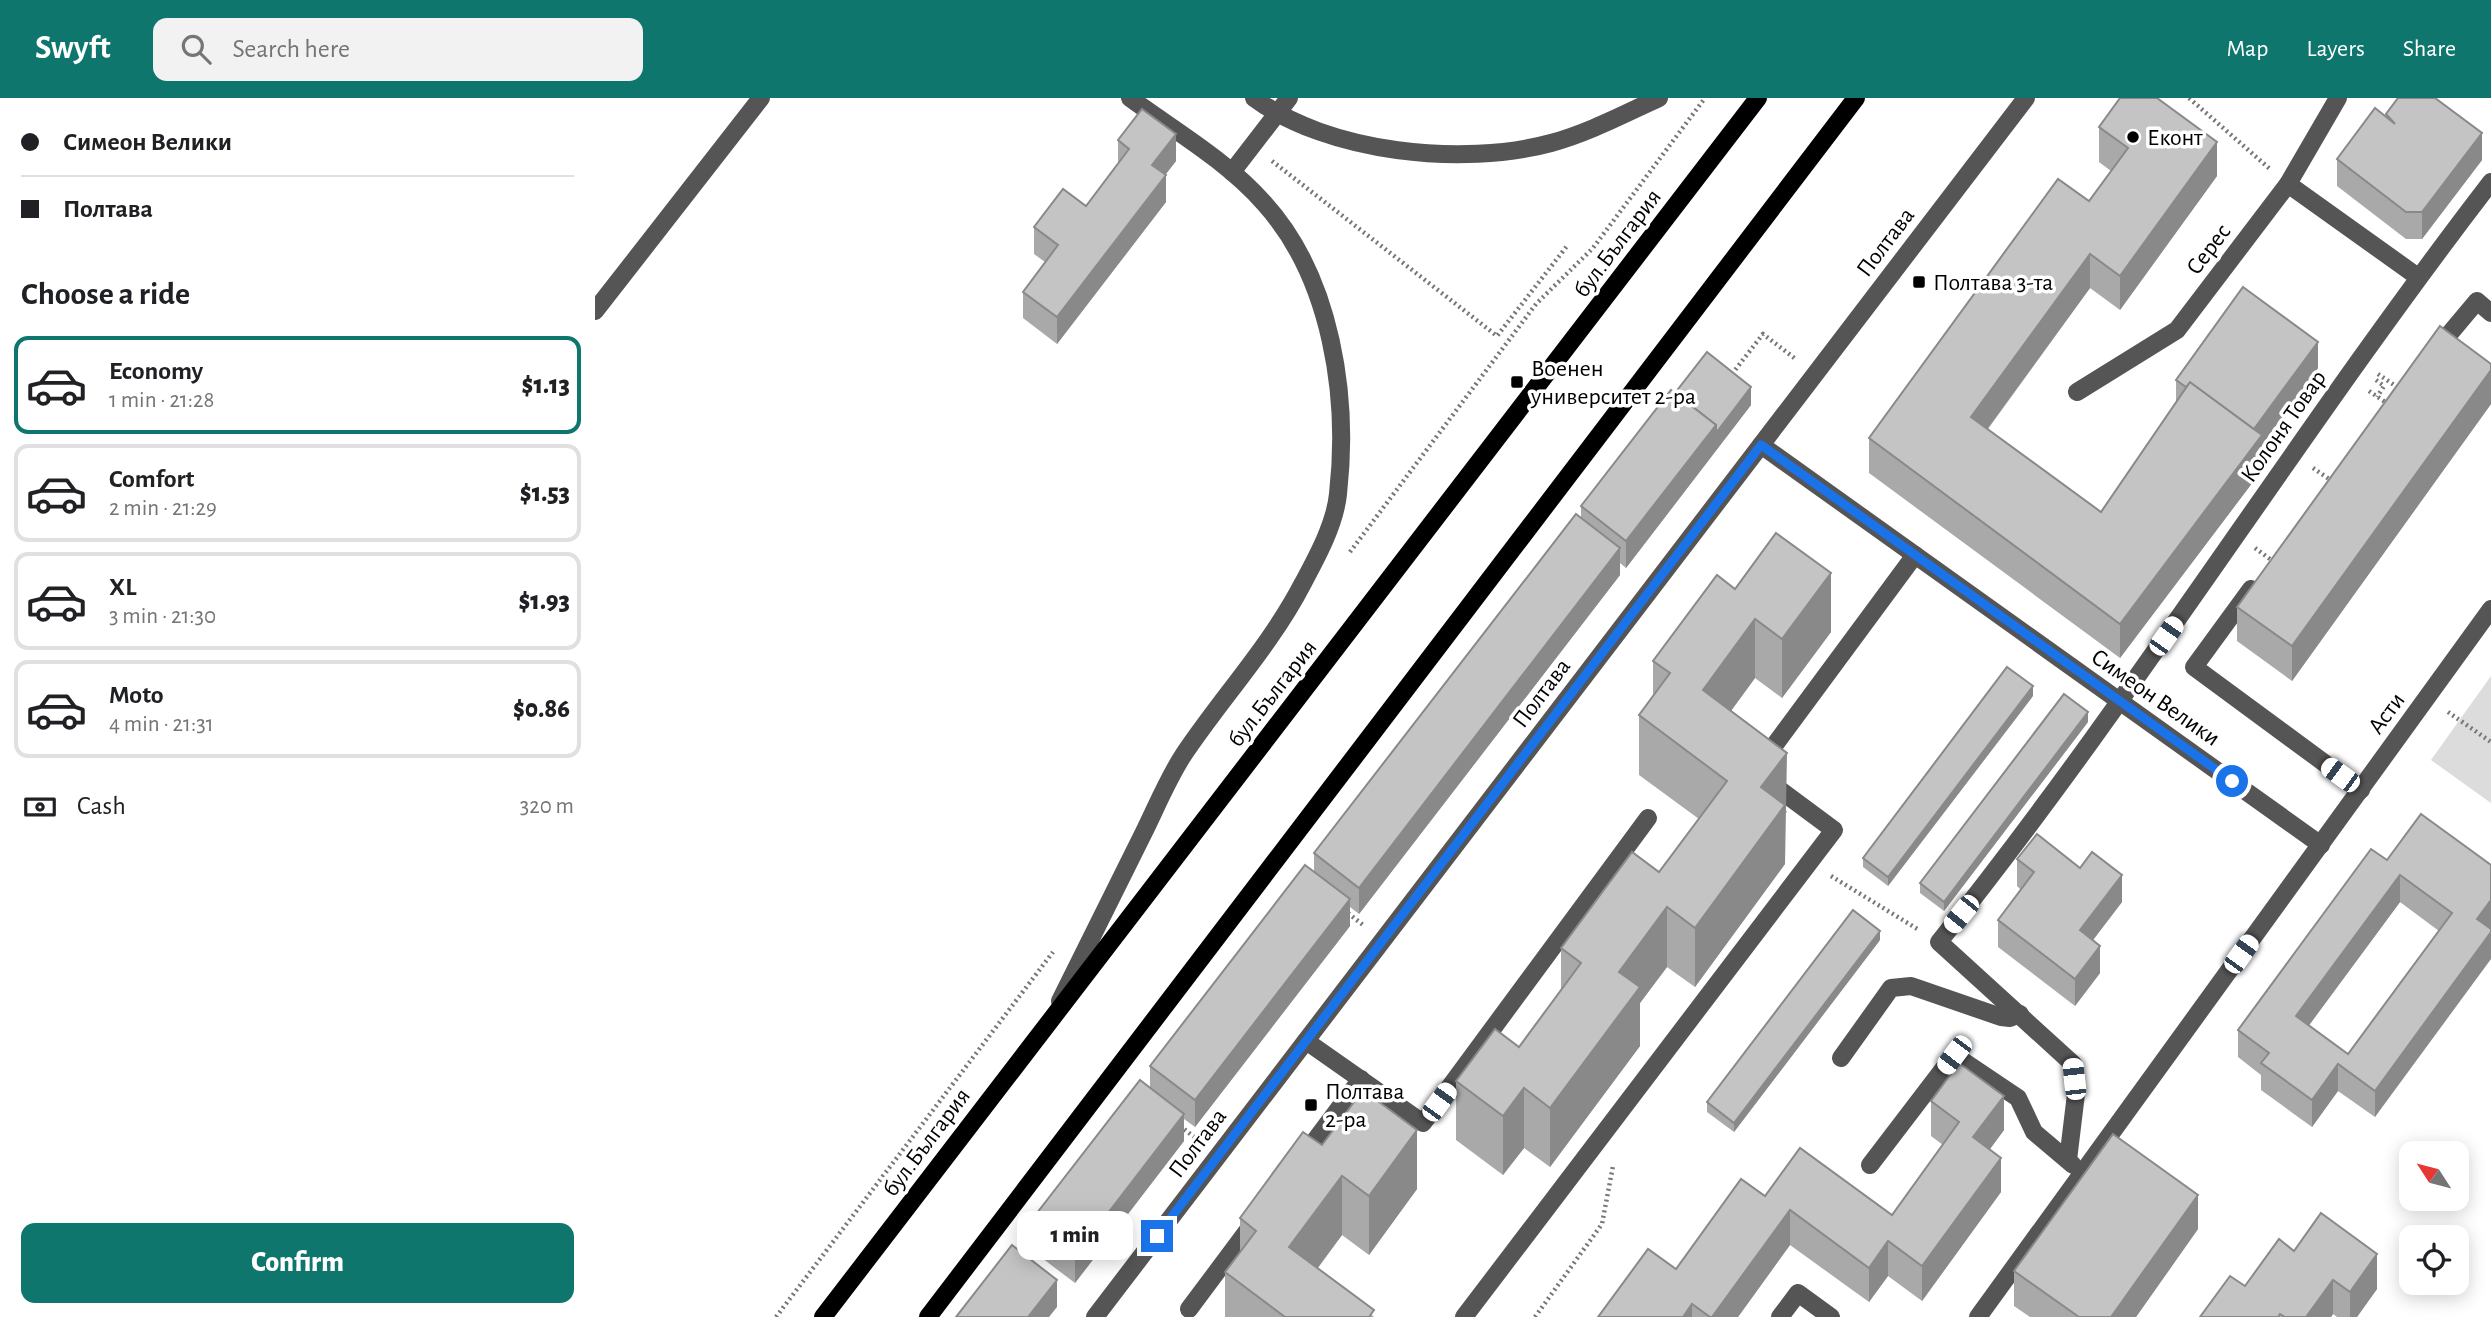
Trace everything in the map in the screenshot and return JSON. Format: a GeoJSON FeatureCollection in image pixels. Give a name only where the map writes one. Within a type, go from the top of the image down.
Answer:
{"type":"FeatureCollection","features":[{"type":"Feature","properties":{"kind":"main road","name":"бул.България"},"geometry":{"type":"LineString","coordinates":[[824,1317],[1758,98]]}},
{"type":"Feature","properties":{"kind":"main road"},"geometry":{"type":"LineString","coordinates":[[927,1317],[1857,98]]}},
{"type":"Feature","properties":{"kind":"street"},"geometry":{"type":"LineString","coordinates":[[595,311],[761,98]]}},
{"type":"Feature","properties":{"kind":"street"},"geometry":{"type":"LineString","coordinates":[[1051,1019],[1183,756],[1279,624],[1303,584],[1322,542],[1338,496],[1337,377],[1331,331],[1315,287],[1294,246],[1265,204],[1233,172],[1130,98]]}},
{"type":"Feature","properties":{"kind":"street"},"geometry":{"type":"LineString","coordinates":[[1254,98],[1276,114],[1333,139],[1389,149],[1464,155],[1550,144],[1659,98]]}},
{"type":"Feature","properties":{"kind":"street"},"geometry":{"type":"LineString","coordinates":[[1233,172],[1289,98]]}},
{"type":"Feature","properties":{"kind":"street","name":"Полтава"},"geometry":{"type":"LineString","coordinates":[[1095,1317],[2026,98]]}},
{"type":"Feature","properties":{"kind":"street","name":"Серес"},"geometry":{"type":"LineString","coordinates":[[2077,392],[2177,330],[2288,184],[2338,98]]}},
{"type":"Feature","properties":{"kind":"street","name":"Колоня Товар"},"geometry":{"type":"LineString","coordinates":[[1939,942],[2120,702],[2418,277],[2491,182]]}},
{"type":"Feature","properties":{"kind":"street"},"geometry":{"type":"LineString","coordinates":[[2288,184],[2418,277]]}},
{"type":"Feature","properties":{"kind":"street"},"geometry":{"type":"LineString","coordinates":[[2400,389],[2477,301],[2491,313]]}},
{"type":"Feature","properties":{"kind":"street","name":"Симеон Велики"},"geometry":{"type":"LineString","coordinates":[[1761,445],[2321,845]]}},
{"type":"Feature","properties":{"kind":"street"},"geometry":{"type":"LineString","coordinates":[[1464,1317],[1834,830],[1755,772],[1915,555]]}},
{"type":"Feature","properties":{"kind":"street"},"geometry":{"type":"LineString","coordinates":[[2261,575],[2194,667],[2361,790]]}},
{"type":"Feature","properties":{"kind":"street","name":"Асти"},"geometry":{"type":"LineString","coordinates":[[2321,845],[2491,610]]}},
{"type":"Feature","properties":{"kind":"street"},"geometry":{"type":"LineString","coordinates":[[1306,1041],[1423,1124],[1648,818]]}},
{"type":"Feature","properties":{"kind":"street"},"geometry":{"type":"LineString","coordinates":[[1978,1317],[2321,845]]}},
{"type":"Feature","properties":{"kind":"street"},"geometry":{"type":"LineString","coordinates":[[1939,942],[2073,1064],[2076,1094],[2068,1160]]}},
{"type":"Feature","properties":{"kind":"street"},"geometry":{"type":"LineString","coordinates":[[1841,1058],[1891,988],[1911,986],[2001,1017],[2010,1018],[2019,1014]]}},
{"type":"Feature","properties":{"kind":"street"},"geometry":{"type":"LineString","coordinates":[[1870,1166],[1954,1055],[2018,1098],[2034,1132],[2083,1174]]}},
{"type":"Feature","properties":{"kind":"street"},"geometry":{"type":"LineString","coordinates":[[1287,1178],[1361,1080]]}},
{"type":"Feature","properties":{"kind":"street"},"geometry":{"type":"LineString","coordinates":[[1189,1309],[1263,1210]]}},
{"type":"Feature","properties":{"kind":"street"},"geometry":{"type":"LineString","coordinates":[[1780,1317],[1798,1293],[1831,1317]]}},
{"type":"Feature","properties":{"kind":"path"},"geometry":{"type":"LineString","coordinates":[[2189,98],[2288,184]]}},
{"type":"Feature","properties":{"kind":"path"},"geometry":{"type":"LineString","coordinates":[[1252,146],[1497,336],[1567,246]]}},
{"type":"Feature","properties":{"kind":"path"},"geometry":{"type":"LineString","coordinates":[[1732,374],[1763,334],[1815,374]]}},
{"type":"Feature","properties":{"kind":"path"},"geometry":{"type":"LineString","coordinates":[[2397,411],[2377,397],[2384,386],[2369,376],[2373,371],[2400,389]]}},
{"type":"Feature","properties":{"kind":"path"},"geometry":{"type":"LineString","coordinates":[[2427,697],[2491,742]]}},
{"type":"Feature","properties":{"kind":"path"},"geometry":{"type":"LineString","coordinates":[[1809,863],[1939,942]]}},
{"type":"Feature","properties":{"kind":"path"},"geometry":{"type":"LineString","coordinates":[[1341,908],[1383,941]]}},
{"type":"Feature","properties":{"kind":"path"},"geometry":{"type":"LineString","coordinates":[[1176,1123],[1219,1156]]}},
{"type":"Feature","properties":{"kind":"path"},"geometry":{"type":"LineString","coordinates":[[1535,1317],[1602,1224],[1614,1159]]}},
{"type":"Feature","properties":{"kind":"shaded area"},"geometry":{"type":"Polygon","coordinates":[[[2491,676],[2491,803],[2431,760],[2491,676]]]}},
{"type":"Feature","properties":{"kind":"building"},"geometry":{"type":"Polygon","coordinates":[[[2120,98],[2157,98],[2217,142],[2120,276],[2090,254],[1971,417],[2101,512],[2190,382],[2262,435],[2120,624],[1869,438],[2058,179],[2089,201],[2128,148],[2099,127],[2120,98]]]}},
{"type":"Feature","properties":{"kind":"building"},"geometry":{"type":"Polygon","coordinates":[[[2398,98],[2435,98],[2482,133],[2422,212],[2406,212],[2337,159],[2375,108],[2395,124],[2386,114],[2398,98]]]}},
{"type":"Feature","properties":{"kind":"building"},"geometry":{"type":"Polygon","coordinates":[[[1142,109],[1176,134],[1152,165],[1166,175],[1057,317],[1023,292],[1058,245],[1034,227],[1063,189],[1086,206],[1129,149],[1118,140],[1142,109]]]}},
{"type":"Feature","properties":{"kind":"building"},"geometry":{"type":"Polygon","coordinates":[[[2243,287],[2318,342],[2254,429],[2190,382],[2186,387],[2176,380],[2243,287]]]}},
{"type":"Feature","properties":{"kind":"building"},"geometry":{"type":"Polygon","coordinates":[[[2440,326],[2491,364],[2491,370],[2292,646],[2237,607],[2440,326]]]}},
{"type":"Feature","properties":{"kind":"building"},"geometry":{"type":"Polygon","coordinates":[[[1707,352],[1751,387],[1716,433],[1716,425],[1675,393],[1707,352]]]}},
{"type":"Feature","properties":{"kind":"building"},"geometry":{"type":"Polygon","coordinates":[[[1671,390],[1716,425],[1626,541],[1581,506],[1671,390]]]}},
{"type":"Feature","properties":{"kind":"building"},"geometry":{"type":"Polygon","coordinates":[[[1576,514],[1620,548],[1359,888],[1314,853],[1576,514]]]}},
{"type":"Feature","properties":{"kind":"building"},"geometry":{"type":"Polygon","coordinates":[[[1776,533],[1831,573],[1782,639],[1755,619],[1703,690],[1787,753],[1761,787],[1785,805],[1695,928],[1667,907],[1619,972],[1640,987],[1550,1108],[1524,1088],[1503,1116],[1456,1081],[1495,1029],[1519,1047],[1581,963],[1561,948],[1632,852],[1659,872],[1727,781],[1639,715],[1670,673],[1653,661],[1717,575],[1735,589],[1776,533]]]}},
{"type":"Feature","properties":{"kind":"building"},"geometry":{"type":"Polygon","coordinates":[[[2007,667],[2033,686],[1888,877],[1863,858],[2007,667]]]}},
{"type":"Feature","properties":{"kind":"building"},"geometry":{"type":"Polygon","coordinates":[[[2064,694],[2088,712],[1944,902],[1920,883],[2064,694]]]}},
{"type":"Feature","properties":{"kind":"building"},"geometry":{"type":"Polygon","coordinates":[[[2421,814],[2491,865],[2491,900],[2477,919],[2491,929],[2491,932],[2375,1091],[2338,1064],[2312,1100],[2261,1063],[2269,1053],[2238,1030],[2371,849],[2387,860],[2421,814]],[[2400,875],[2296,1016],[2348,1054],[2452,913],[2400,875]]]}},
{"type":"Feature","properties":{"kind":"building"},"geometry":{"type":"Polygon","coordinates":[[[2037,834],[2080,868],[2092,852],[2122,875],[2080,930],[2100,946],[2075,979],[1998,920],[2034,872],[2017,859],[2037,834]]]}},
{"type":"Feature","properties":{"kind":"building"},"geometry":{"type":"Polygon","coordinates":[[[1305,865],[1350,899],[1195,1100],[1150,1066],[1305,865]]]}},
{"type":"Feature","properties":{"kind":"building"},"geometry":{"type":"Polygon","coordinates":[[[1853,910],[1880,931],[1734,1123],[1707,1102],[1853,910]]]}},
{"type":"Feature","properties":{"kind":"building"},"geometry":{"type":"Polygon","coordinates":[[[1959,1063],[2004,1096],[1973,1137],[2001,1158],[1922,1266],[1888,1241],[1869,1268],[1790,1210],[1712,1317],[1692,1304],[1683,1317],[1598,1317],[1648,1249],[1676,1269],[1741,1179],[1765,1196],[1800,1148],[1892,1215],[1959,1122],[1931,1101],[1959,1063]]]}},
{"type":"Feature","properties":{"kind":"building"},"geometry":{"type":"Polygon","coordinates":[[[1140,1080],[1184,1114],[1075,1256],[1030,1222],[1140,1080]]]}},
{"type":"Feature","properties":{"kind":"building"},"geometry":{"type":"Polygon","coordinates":[[[1363,1090],[1417,1130],[1369,1196],[1342,1176],[1289,1247],[1374,1310],[1369,1317],[1285,1317],[1225,1272],[1256,1231],[1240,1218],[1303,1132],[1322,1145],[1363,1090]]]}},
{"type":"Feature","properties":{"kind":"building"},"geometry":{"type":"Polygon","coordinates":[[[2113,1134],[2198,1195],[2111,1317],[2079,1317],[2014,1271],[2113,1134]]]}},
{"type":"Feature","properties":{"kind":"building"},"geometry":{"type":"Polygon","coordinates":[[[2321,1213],[2377,1254],[2350,1292],[2333,1280],[2306,1317],[2285,1317],[2280,1314],[2278,1317],[2200,1317],[2230,1276],[2245,1286],[2279,1239],[2294,1251],[2321,1213]]]}},
{"type":"Feature","properties":{"kind":"building"},"geometry":{"type":"Polygon","coordinates":[[[1012,1245],[1057,1280],[1028,1317],[956,1317],[1012,1245]]]}},
{"type":"Feature","properties":{"kind":"place","name":"Еконт"},"geometry":{"type":"Point","coordinates":[2133,137]}},
{"type":"Feature","properties":{"kind":"place","name":"Полтава 3-та"},"geometry":{"type":"Point","coordinates":[1919,282]}},
{"type":"Feature","properties":{"kind":"place","name":"Военен университет 2-ра"},"geometry":{"type":"Point","coordinates":[1517,382]}},
{"type":"Feature","properties":{"kind":"place","name":"Полтава 2-ра"},"geometry":{"type":"Point","coordinates":[1311,1105]}},
{"type":"Feature","properties":{"kind":"route"},"geometry":{"type":"LineString","coordinates":[[1157,1236],[1761,445],[2232,781]]}}]}
